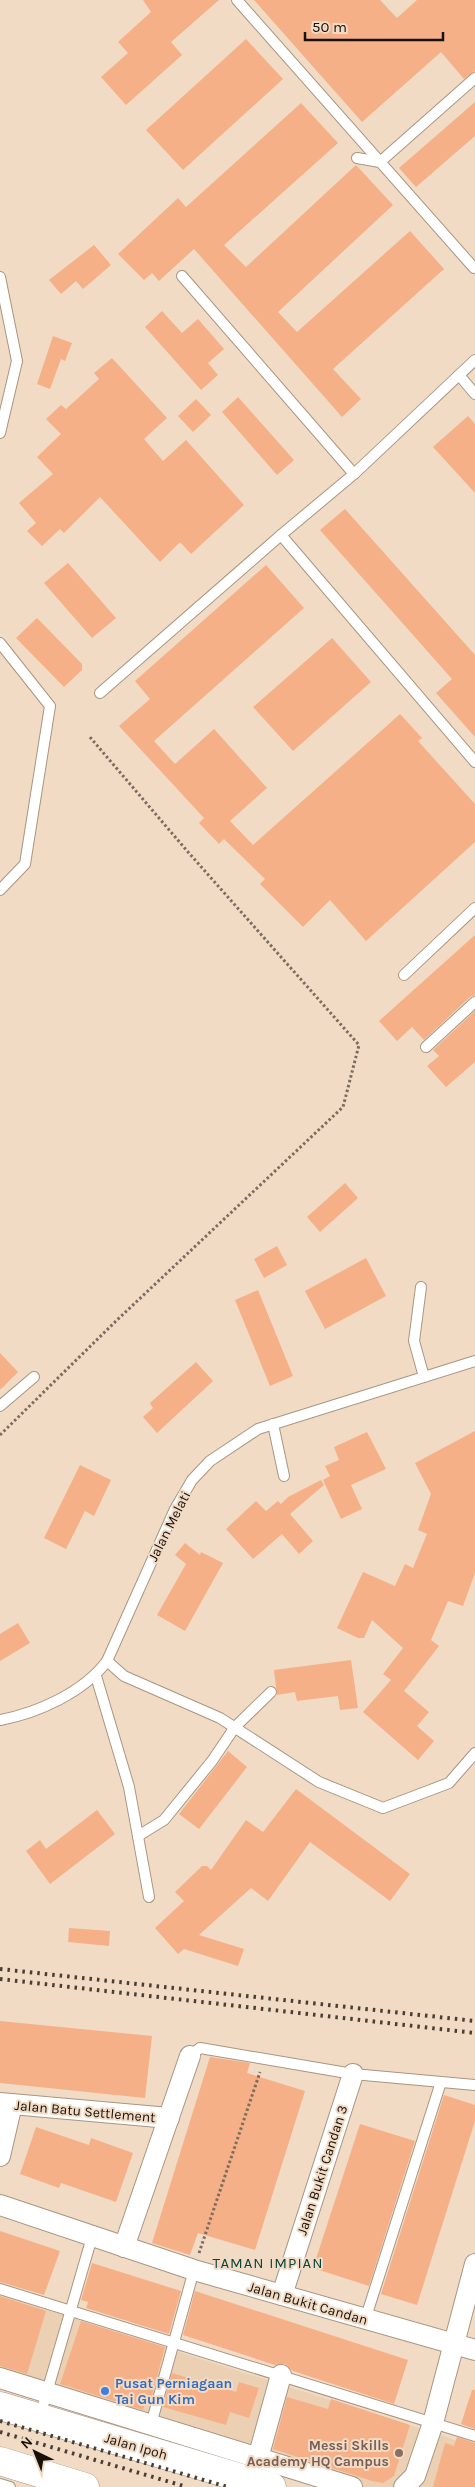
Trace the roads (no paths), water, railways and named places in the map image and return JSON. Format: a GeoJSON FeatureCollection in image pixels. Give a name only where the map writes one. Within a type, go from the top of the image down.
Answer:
{"type":"FeatureCollection","features":[{"type":"Feature","properties":{"kind":"main road","name":"Jalan Ipoh"},"geometry":{"type":"LineString","coordinates":[[0,2406],[43,2405],[147,2436],[272,2487]]}},
{"type":"Feature","properties":{"kind":"main road"},"geometry":{"type":"LineString","coordinates":[[0,2461],[85,2487]]}},
{"type":"Feature","properties":{"kind":"street"},"geometry":{"type":"LineString","coordinates":[[124,2247],[190,2056]]}},
{"type":"Feature","properties":{"kind":"street","name":"Jalan Bukit Candan 3"},"geometry":{"type":"LineString","coordinates":[[282,2295],[353,2074]]}},
{"type":"Feature","properties":{"kind":"street"},"geometry":{"type":"LineString","coordinates":[[0,2156],[6,2103]]}},
{"type":"Feature","properties":{"kind":"street","name":"Jalan Batu Settlement"},"geometry":{"type":"LineString","coordinates":[[6,2103],[169,2118]]}},
{"type":"Feature","properties":{"kind":"street","name":"Jalan Bukit Candan"},"geometry":{"type":"LineString","coordinates":[[0,2205],[194,2270],[475,2350]]}},
{"type":"Feature","properties":{"kind":"street"},"geometry":{"type":"LineString","coordinates":[[412,2483],[432,2423],[475,2264]]}},
{"type":"Feature","properties":{"kind":"street"},"geometry":{"type":"LineString","coordinates":[[258,2458],[281,2375]]}},
{"type":"Feature","properties":{"kind":"street"},"geometry":{"type":"LineString","coordinates":[[0,2378],[43,2405]]}},
{"type":"Feature","properties":{"kind":"street"},"geometry":{"type":"LineString","coordinates":[[147,2436],[258,2458],[352,2487]]}},
{"type":"Feature","properties":{"kind":"lane"},"geometry":{"type":"LineString","coordinates":[[237,0],[474,268]]}},
{"type":"Feature","properties":{"kind":"lane"},"geometry":{"type":"LineString","coordinates":[[380,162],[475,78]]}},
{"type":"Feature","properties":{"kind":"lane"},"geometry":{"type":"LineString","coordinates":[[356,158],[380,162]]}},
{"type":"Feature","properties":{"kind":"lane"},"geometry":{"type":"LineString","coordinates":[[182,276],[354,474]]}},
{"type":"Feature","properties":{"kind":"lane"},"geometry":{"type":"LineString","coordinates":[[0,277],[17,361],[0,433]]}},
{"type":"Feature","properties":{"kind":"lane"},"geometry":{"type":"LineString","coordinates":[[100,693],[354,474],[475,360]]}},
{"type":"Feature","properties":{"kind":"lane"},"geometry":{"type":"LineString","coordinates":[[459,375],[475,394]]}},
{"type":"Feature","properties":{"kind":"lane"},"geometry":{"type":"LineString","coordinates":[[281,535],[475,762]]}},
{"type":"Feature","properties":{"kind":"lane"},"geometry":{"type":"LineString","coordinates":[[0,643],[50,706],[25,864],[0,890]]}},
{"type":"Feature","properties":{"kind":"lane"},"geometry":{"type":"LineString","coordinates":[[404,975],[475,908]]}},
{"type":"Feature","properties":{"kind":"lane"},"geometry":{"type":"LineString","coordinates":[[426,1047],[475,1002]]}},
{"type":"Feature","properties":{"kind":"lane"},"geometry":{"type":"LineString","coordinates":[[421,1287],[414,1341],[424,1377]]}},
{"type":"Feature","properties":{"kind":"lane","name":"Jalan Melati"},"geometry":{"type":"LineString","coordinates":[[0,1720],[36,1710],[96,1676],[107,1661],[175,1509],[192,1480],[210,1461],[258,1429],[475,1362]]}},
{"type":"Feature","properties":{"kind":"lane"},"geometry":{"type":"LineString","coordinates":[[0,1406],[34,1377]]}},
{"type":"Feature","properties":{"kind":"lane"},"geometry":{"type":"LineString","coordinates":[[273,1424],[284,1476]]}},
{"type":"Feature","properties":{"kind":"lane"},"geometry":{"type":"LineString","coordinates":[[107,1661],[124,1676],[179,1698],[235,1727],[319,1782],[384,1808],[449,1784],[475,1753]]}},
{"type":"Feature","properties":{"kind":"lane"},"geometry":{"type":"LineString","coordinates":[[96,1676],[129,1787],[149,1897]]}},
{"type":"Feature","properties":{"kind":"lane"},"geometry":{"type":"LineString","coordinates":[[138,1836],[164,1820],[212,1761],[235,1727],[271,1692]]}},
{"type":"Feature","properties":{"kind":"lane"},"geometry":{"type":"LineString","coordinates":[[190,2056],[200,2048],[353,2074],[475,2085]]}},
{"type":"Feature","properties":{"kind":"lane"},"geometry":{"type":"LineString","coordinates":[[365,2320],[441,2082]]}},
{"type":"Feature","properties":{"kind":"lane"},"geometry":{"type":"LineString","coordinates":[[43,2405],[92,2237]]}},
{"type":"Feature","properties":{"kind":"lane"},"geometry":{"type":"LineString","coordinates":[[147,2436],[172,2341],[194,2270]]}},
{"type":"Feature","properties":{"kind":"lane"},"geometry":{"type":"LineString","coordinates":[[0,2288],[475,2436]]}},
{"type":"Feature","properties":{"kind":"lane"},"geometry":{"type":"LineString","coordinates":[[0,2484],[10,2487]]}},
{"type":"Feature","properties":{"kind":"railway"},"geometry":{"type":"LineString","coordinates":[[0,1969],[475,2021]]}},
{"type":"Feature","properties":{"kind":"railway"},"geometry":{"type":"LineString","coordinates":[[0,1979],[475,2033]]}},
{"type":"Feature","properties":{"kind":"railway"},"geometry":{"type":"LineString","coordinates":[[0,2421],[228,2487]]}},
{"type":"Feature","properties":{"kind":"railway"},"geometry":{"type":"LineString","coordinates":[[0,2432],[187,2487]]}},
{"type":"Feature","properties":{"kind":"place","name":"Pusat Perniagaan Tai Gun Kim"},"geometry":{"type":"Point","coordinates":[105,2391]}},
{"type":"Feature","properties":{"kind":"place","name":"Messi Skills Academy HQ Campus"},"geometry":{"type":"Point","coordinates":[399,2453]}},
{"type":"Feature","properties":{"kind":"district","name":"TAMAN IMPIAN"},"geometry":{"type":"Point","coordinates":[268,2263]}}]}
